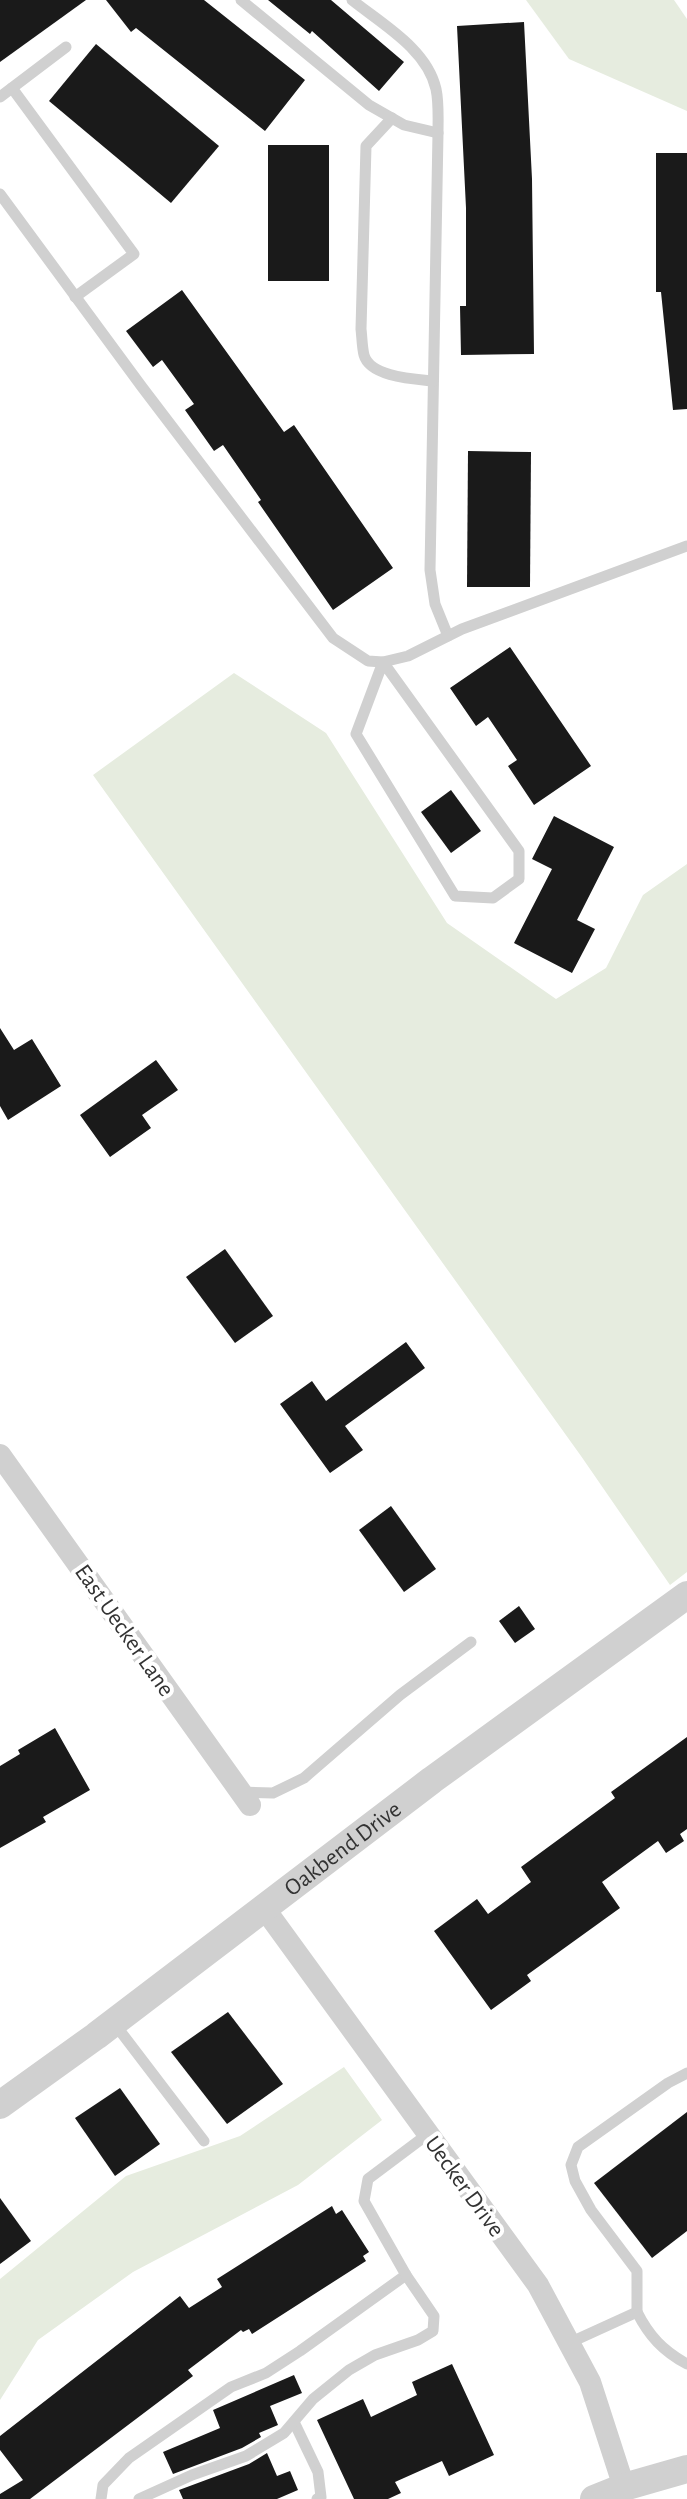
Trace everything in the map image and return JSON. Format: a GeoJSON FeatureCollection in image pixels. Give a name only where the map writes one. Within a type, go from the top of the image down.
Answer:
{"type":"FeatureCollection","features":[{"type":"Feature","properties":{"kind":"street","name":"East Uecker Lane"},"geometry":{"type":"LineString","coordinates":[[0,1455],[245,1799]]}},
{"type":"Feature","properties":{"kind":"street","name":"Oakbend Drive"},"geometry":{"type":"LineString","coordinates":[[0,2105],[114,2023],[432,1780],[687,1595]]}},
{"type":"Feature","properties":{"kind":"street","name":"Uecker Drive"},"geometry":{"type":"LineString","coordinates":[[264,1908],[538,2285],[590,2382],[624,2487]]}},
{"type":"Feature","properties":{"kind":"street"},"geometry":{"type":"LineString","coordinates":[[594,2499],[687,2469]]}},
{"type":"Feature","properties":{"kind":"lane"},"geometry":{"type":"LineString","coordinates":[[241,0],[369,105],[404,125],[438,133]]}},
{"type":"Feature","properties":{"kind":"lane"},"geometry":{"type":"LineString","coordinates":[[352,0],[412,48],[427,67],[436,88],[438,133],[430,570],[435,604],[448,636]]}},
{"type":"Feature","properties":{"kind":"lane"},"geometry":{"type":"LineString","coordinates":[[0,97],[66,47]]}},
{"type":"Feature","properties":{"kind":"lane"},"geometry":{"type":"LineString","coordinates":[[12,88],[134,254],[75,297]]}},
{"type":"Feature","properties":{"kind":"lane"},"geometry":{"type":"LineString","coordinates":[[392,118],[366,146],[361,329],[364,358],[371,367],[398,377],[433,381]]}},
{"type":"Feature","properties":{"kind":"lane"},"geometry":{"type":"LineString","coordinates":[[0,194],[333,638],[368,661],[383,662],[408,656],[448,636],[687,546]]}},
{"type":"Feature","properties":{"kind":"lane"},"geometry":{"type":"LineString","coordinates":[[383,662],[519,851],[519,879],[493,898],[455,896],[356,734],[383,662]]}},
{"type":"Feature","properties":{"kind":"lane"},"geometry":{"type":"LineString","coordinates":[[245,1799],[273,1793],[304,1778],[400,1695],[471,1642]]}},
{"type":"Feature","properties":{"kind":"lane"},"geometry":{"type":"LineString","coordinates":[[114,2023],[204,2141]]}},
{"type":"Feature","properties":{"kind":"lane"},"geometry":{"type":"LineString","coordinates":[[687,2073],[578,2147],[571,2165],[575,2181],[591,2210],[637,2271],[637,2312],[649,2336],[671,2356],[687,2364]]}},
{"type":"Feature","properties":{"kind":"lane"},"geometry":{"type":"LineString","coordinates":[[139,2499],[192,2475],[246,2456],[284,2433],[313,2399],[349,2370],[375,2355],[418,2340],[433,2331],[434,2316],[406,2275],[364,2201],[368,2179],[428,2134]]}},
{"type":"Feature","properties":{"kind":"lane"},"geometry":{"type":"LineString","coordinates":[[101,2499],[103,2485],[129,2458],[231,2387],[266,2373],[300,2351],[406,2275]]}},
{"type":"Feature","properties":{"kind":"lane"},"geometry":{"type":"LineString","coordinates":[[569,2343],[637,2312]]}},
{"type":"Feature","properties":{"kind":"lane"},"geometry":{"type":"LineString","coordinates":[[294,2422],[318,2472],[321,2497],[317,2499]]}},
{"type":"Feature","properties":{"kind":"shaded area"},"geometry":{"type":"Polygon","coordinates":[[[526,0],[674,0],[687,19],[687,111],[569,59],[526,0]]]}},
{"type":"Feature","properties":{"kind":"shaded area"},"geometry":{"type":"Polygon","coordinates":[[[234,673],[326,733],[447,923],[556,999],[606,968],[643,895],[687,864],[687,1572],[670,1585],[93,775],[234,673]]]}},
{"type":"Feature","properties":{"kind":"shaded area"},"geometry":{"type":"Polygon","coordinates":[[[344,2067],[382,2120],[298,2185],[133,2272],[38,2340],[0,2400],[0,2279],[126,2176],[240,2136],[344,2067]]]}},
{"type":"Feature","properties":{"kind":"building"},"geometry":{"type":"Polygon","coordinates":[[[0,0],[86,0],[0,62],[0,0]]]}},
{"type":"Feature","properties":{"kind":"building"},"geometry":{"type":"Polygon","coordinates":[[[106,0],[204,0],[305,80],[265,131],[136,28],[131,32],[106,0]]]}},
{"type":"Feature","properties":{"kind":"building"},"geometry":{"type":"Polygon","coordinates":[[[268,0],[331,0],[404,62],[379,91],[312,31],[310,34],[268,0]]]}},
{"type":"Feature","properties":{"kind":"building"},"geometry":{"type":"Polygon","coordinates":[[[524,22],[532,179],[534,354],[461,355],[460,306],[466,306],[466,208],[457,26],[524,22]]]}},
{"type":"Feature","properties":{"kind":"building"},"geometry":{"type":"Polygon","coordinates":[[[96,44],[219,146],[171,203],[49,101],[96,44]]]}},
{"type":"Feature","properties":{"kind":"building"},"geometry":{"type":"Polygon","coordinates":[[[268,145],[329,145],[329,281],[268,281],[268,145]]]}},
{"type":"Feature","properties":{"kind":"building"},"geometry":{"type":"Polygon","coordinates":[[[656,153],[687,153],[687,409],[673,410],[661,292],[656,292],[656,153]]]}},
{"type":"Feature","properties":{"kind":"building"},"geometry":{"type":"Polygon","coordinates":[[[182,290],[284,432],[294,425],[393,568],[333,610],[258,502],[261,500],[223,445],[214,451],[185,410],[194,404],[162,360],[153,367],[126,331],[182,290]]]}},
{"type":"Feature","properties":{"kind":"building"},"geometry":{"type":"Polygon","coordinates":[[[468,451],[531,452],[530,587],[467,587],[468,451]]]}},
{"type":"Feature","properties":{"kind":"building"},"geometry":{"type":"Polygon","coordinates":[[[510,647],[591,766],[534,805],[508,766],[517,760],[488,717],[476,726],[450,688],[510,647]]]}},
{"type":"Feature","properties":{"kind":"building"},"geometry":{"type":"Polygon","coordinates":[[[451,790],[481,831],[451,853],[421,812],[451,790]]]}},
{"type":"Feature","properties":{"kind":"building"},"geometry":{"type":"Polygon","coordinates":[[[554,816],[614,847],[577,920],[595,929],[572,973],[514,943],[552,869],[532,859],[554,816]]]}},
{"type":"Feature","properties":{"kind":"building"},"geometry":{"type":"Polygon","coordinates":[[[0,1028],[14,1050],[32,1039],[61,1086],[8,1120],[0,1106],[0,1028]]]}},
{"type":"Feature","properties":{"kind":"building"},"geometry":{"type":"Polygon","coordinates":[[[156,1060],[178,1090],[142,1115],[151,1128],[110,1157],[80,1115],[156,1060]]]}},
{"type":"Feature","properties":{"kind":"building"},"geometry":{"type":"Polygon","coordinates":[[[225,1249],[273,1316],[235,1343],[186,1277],[225,1249]]]}},
{"type":"Feature","properties":{"kind":"building"},"geometry":{"type":"Polygon","coordinates":[[[406,1342],[425,1368],[345,1426],[363,1450],[330,1473],[280,1404],[312,1381],[326,1401],[406,1342]]]}},
{"type":"Feature","properties":{"kind":"building"},"geometry":{"type":"Polygon","coordinates":[[[391,1506],[436,1569],[404,1592],[359,1530],[391,1506]]]}},
{"type":"Feature","properties":{"kind":"building"},"geometry":{"type":"Polygon","coordinates":[[[519,1606],[535,1629],[515,1643],[499,1621],[519,1606]]]}},
{"type":"Feature","properties":{"kind":"building"},"geometry":{"type":"Polygon","coordinates":[[[55,1728],[90,1790],[43,1817],[46,1822],[0,1848],[0,1766],[20,1754],[18,1750],[55,1728]]]}},
{"type":"Feature","properties":{"kind":"building"},"geometry":{"type":"Polygon","coordinates":[[[687,1737],[687,1829],[680,1834],[684,1841],[666,1853],[658,1841],[602,1882],[620,1908],[527,1975],[531,1981],[491,2010],[434,1931],[477,1899],[488,1914],[531,1882],[521,1867],[615,1798],[611,1792],[687,1737]]]}},
{"type":"Feature","properties":{"kind":"building"},"geometry":{"type":"Polygon","coordinates":[[[228,2012],[283,2084],[227,2124],[171,2052],[228,2012]]]}},
{"type":"Feature","properties":{"kind":"building"},"geometry":{"type":"Polygon","coordinates":[[[120,2088],[160,2144],[115,2176],[75,2118],[120,2088]]]}},
{"type":"Feature","properties":{"kind":"building"},"geometry":{"type":"Polygon","coordinates":[[[687,2112],[687,2231],[652,2258],[594,2183],[687,2112]]]}},
{"type":"Feature","properties":{"kind":"building"},"geometry":{"type":"Polygon","coordinates":[[[0,2198],[31,2241],[0,2264],[0,2198]]]}},
{"type":"Feature","properties":{"kind":"building"},"geometry":{"type":"Polygon","coordinates":[[[332,2206],[336,2214],[342,2210],[369,2252],[363,2256],[366,2261],[252,2334],[249,2329],[241,2330],[188,2370],[193,2376],[30,2499],[0,2499],[0,2494],[23,2480],[0,2450],[0,2436],[180,2296],[189,2308],[222,2287],[217,2279],[332,2206]]]}},
{"type":"Feature","properties":{"kind":"building"},"geometry":{"type":"Polygon","coordinates":[[[452,2364],[494,2455],[449,2476],[442,2461],[395,2482],[401,2493],[388,2499],[354,2499],[317,2420],[363,2399],[371,2417],[417,2395],[412,2382],[452,2364]]]}},
{"type":"Feature","properties":{"kind":"building"},"geometry":{"type":"Polygon","coordinates":[[[294,2375],[302,2393],[270,2406],[278,2425],[259,2433],[261,2437],[242,2448],[173,2474],[163,2452],[220,2428],[213,2410],[294,2375]]]}},
{"type":"Feature","properties":{"kind":"building"},"geometry":{"type":"Polygon","coordinates":[[[267,2453],[277,2476],[290,2471],[298,2490],[277,2499],[183,2499],[179,2490],[249,2464],[267,2453]]]}}]}
